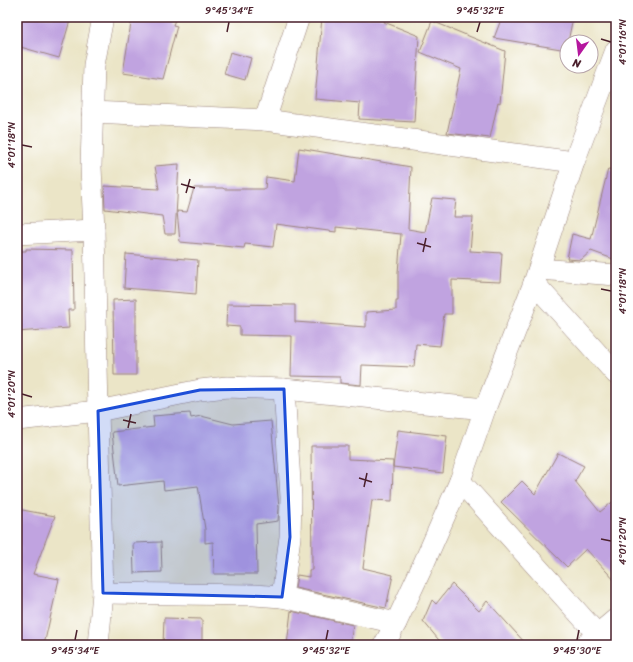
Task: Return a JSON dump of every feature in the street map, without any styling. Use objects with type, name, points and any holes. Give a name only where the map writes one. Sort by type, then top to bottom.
[{"type":"street","points":[[98,645],[103,593],[94,230],[91,167],[94,65],[103,17]]},
{"type":"street","points":[[265,120],[299,17]]},
{"type":"street","points":[[384,645],[396,624],[460,481],[485,410],[537,276],[574,162],[616,50]]},
{"type":"street","points":[[92,112],[265,120],[574,162]]},
{"type":"street","points":[[17,234],[94,230]]},
{"type":"street","points":[[537,276],[616,275]]},
{"type":"street","points":[[537,276],[616,374]]},
{"type":"street","points":[[17,420],[98,411],[200,390],[227,387],[284,389],[485,410]]},
{"type":"street","points":[[282,597],[290,537],[290,497],[284,389]]},
{"type":"street","points":[[460,481],[596,641],[616,619]]},
{"type":"street","points":[[103,593],[254,595],[282,597],[396,624]]},
{"type":"highlighted area","points":[[284,389],[290,537],[282,597],[103,593],[98,411],[200,390]]},
{"type":"building","points":[[17,17],[71,17],[59,58],[17,46]]},
{"type":"building","points":[[132,17],[176,17],[173,25],[177,26],[163,79],[123,73]]},
{"type":"building","points":[[322,17],[387,17],[384,22],[419,36],[414,122],[359,119],[360,103],[315,99]]},
{"type":"building","points":[[502,17],[573,17],[570,34],[559,34],[559,49],[494,38]]},
{"type":"building","points":[[432,21],[505,51],[500,103],[498,102],[490,138],[447,133],[461,69],[420,52]]},
{"type":"building","points":[[230,52],[251,58],[245,80],[224,74]]},
{"type":"building","points":[[299,148],[411,167],[408,229],[425,232],[432,198],[456,200],[454,217],[473,217],[470,251],[502,253],[500,282],[452,280],[452,314],[444,314],[440,346],[416,344],[414,367],[362,365],[361,385],[340,383],[340,377],[291,376],[292,336],[240,335],[240,327],[226,326],[227,304],[295,305],[295,322],[366,327],[366,312],[396,310],[396,301],[398,301],[398,273],[401,234],[336,227],[336,232],[276,224],[273,247],[245,244],[244,248],[180,242],[177,211],[187,212],[194,188],[265,189],[266,177],[295,181]]},
{"type":"building","points":[[179,164],[175,234],[165,234],[162,216],[105,209],[104,186],[159,189],[155,166]]},
{"type":"building","points":[[608,169],[616,170],[616,260],[591,251],[581,260],[567,259],[572,234],[591,239]]},
{"type":"building","points":[[26,249],[73,250],[74,310],[68,310],[69,328],[17,332],[17,251],[26,251]]},
{"type":"building","points":[[126,254],[198,260],[196,294],[124,288]]},
{"type":"building","points":[[136,299],[136,375],[114,375],[113,300]]},
{"type":"building","points":[[190,413],[191,418],[201,416],[233,424],[271,421],[279,508],[278,521],[256,524],[257,574],[214,574],[213,542],[205,543],[205,529],[198,486],[164,490],[163,481],[118,486],[112,432],[154,427],[153,416]]},
{"type":"building","points":[[398,430],[447,436],[443,473],[393,467]]},
{"type":"building","points":[[311,446],[348,446],[348,459],[393,461],[392,501],[372,500],[363,568],[393,575],[386,608],[295,588],[297,575],[309,577],[309,570],[312,570]]},
{"type":"building","points":[[558,453],[584,466],[575,481],[600,512],[616,499],[616,582],[586,549],[567,567],[501,502],[522,481],[535,494]]},
{"type":"building","points":[[17,509],[55,516],[33,574],[59,579],[44,645],[17,645]]},
{"type":"building","points":[[161,542],[162,572],[134,573],[133,543]]},
{"type":"building","points":[[452,584],[479,611],[487,601],[527,645],[443,645],[423,621],[432,600],[436,604]]},
{"type":"building","points":[[291,611],[353,625],[350,645],[287,645]]},
{"type":"building","points":[[164,618],[202,619],[202,645],[163,645]]}]
